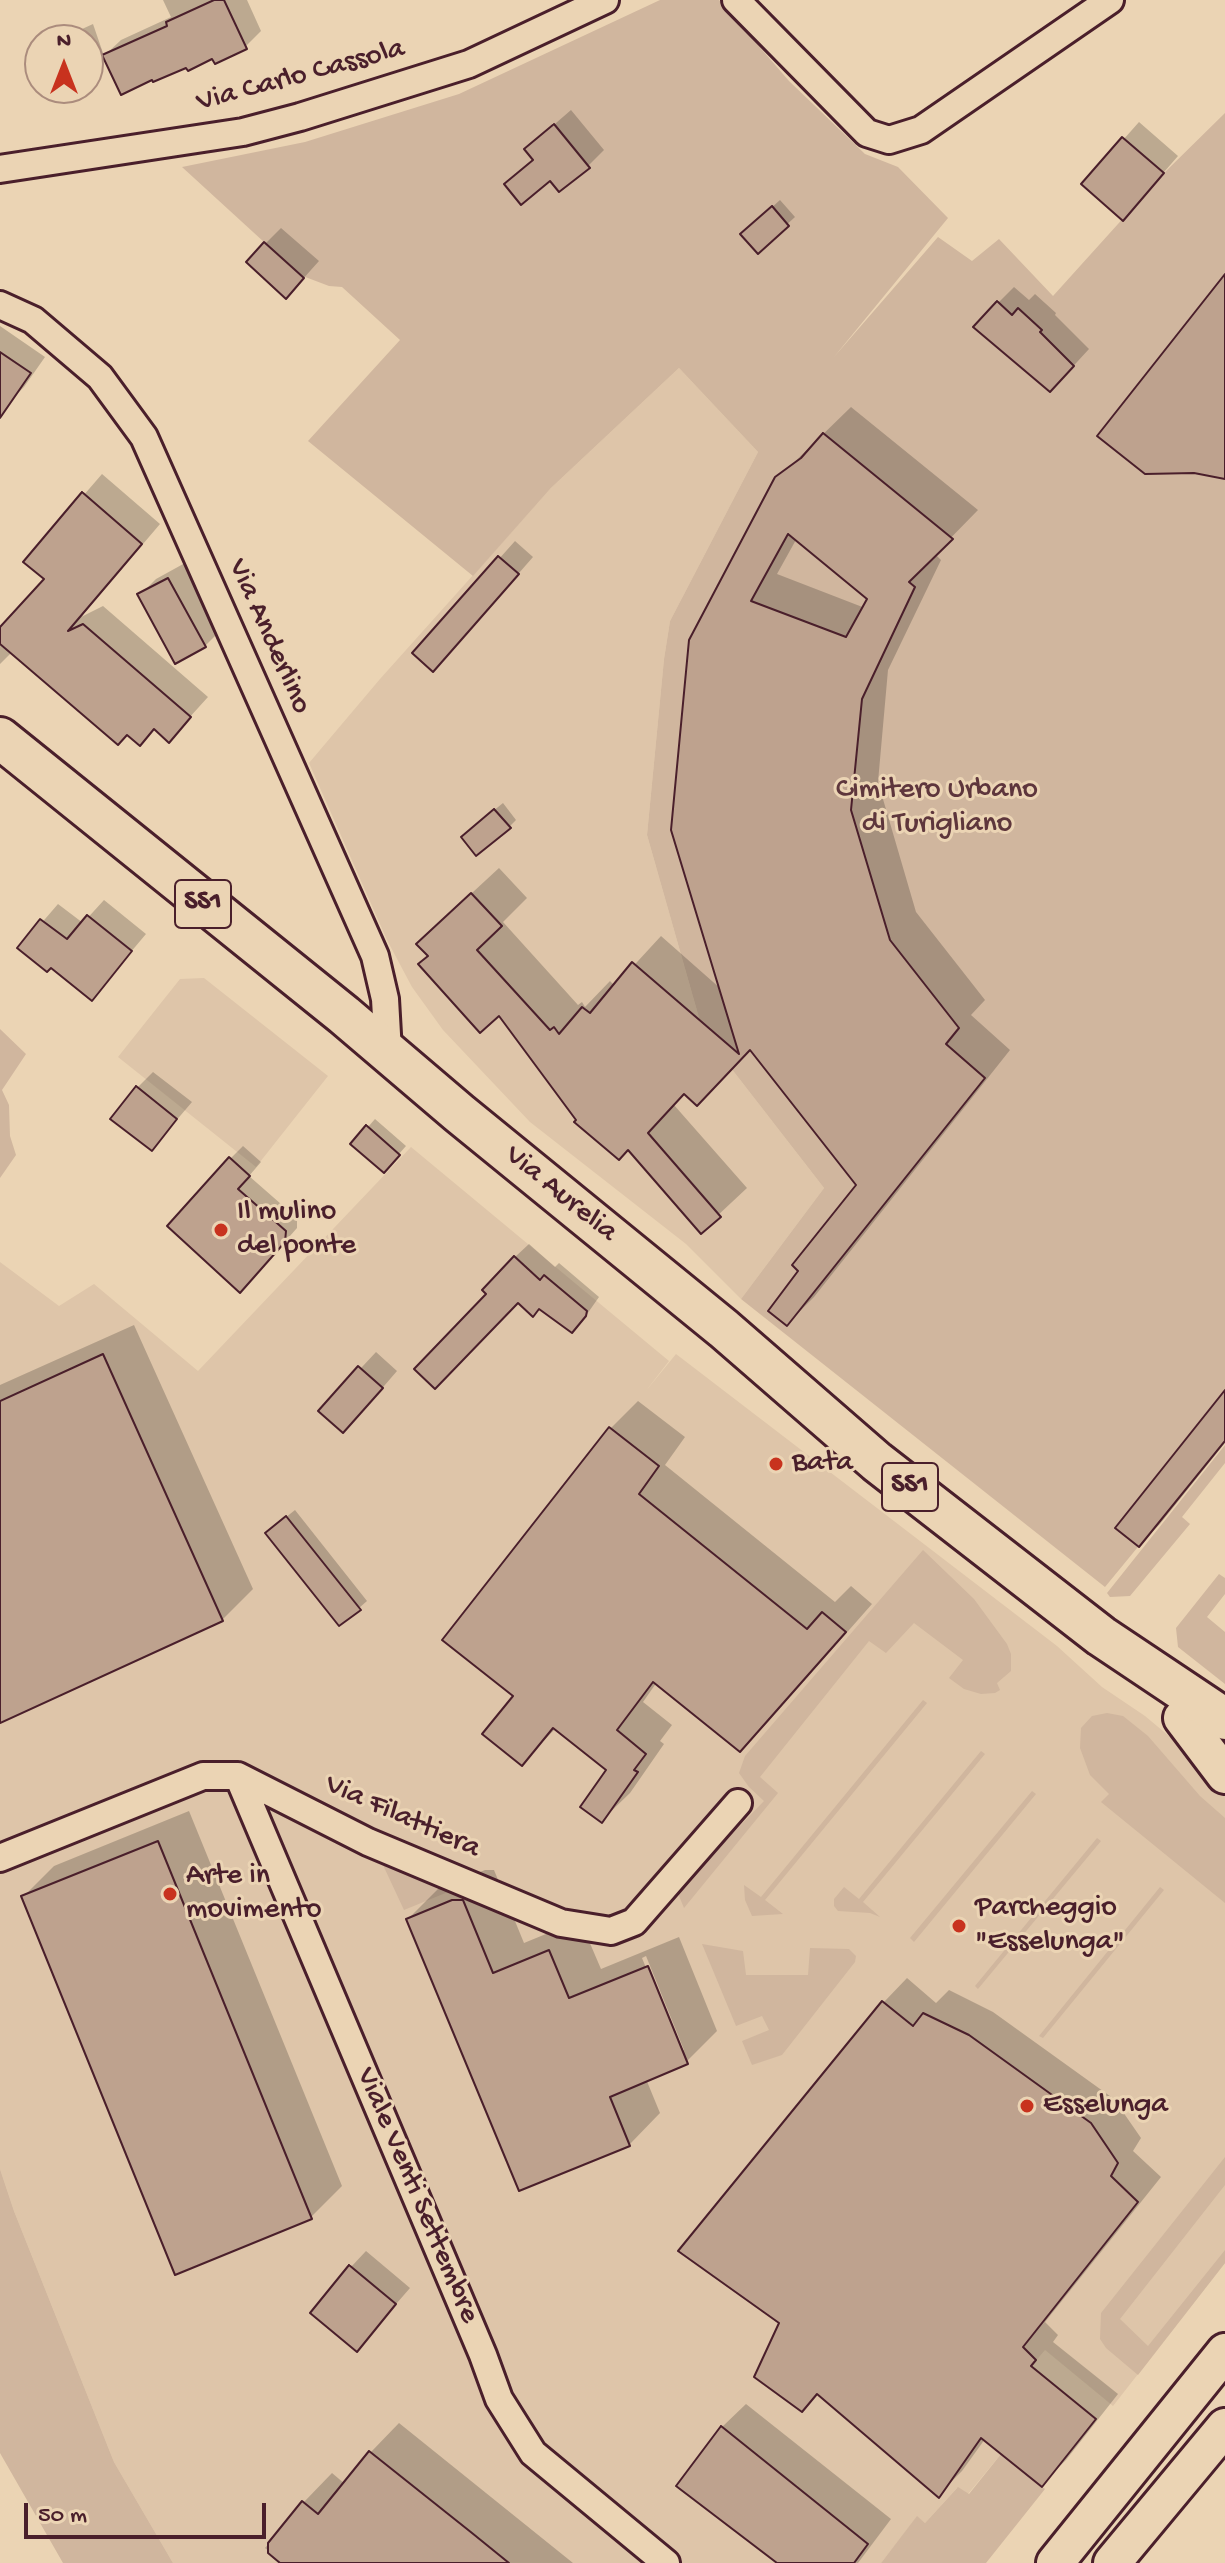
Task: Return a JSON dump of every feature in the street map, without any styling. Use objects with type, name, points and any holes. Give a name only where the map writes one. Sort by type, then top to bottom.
[{"type":"main road","name":"Via Aurelia","points":[[6,745],[388,1052],[693,1303],[877,1462],[1101,1636],[1225,1719]]},
{"type":"main road","name":"Via Aurelia","points":[[1101,1636],[1182,1718],[1225,1747]]},
{"type":"main road","name":"SS1","points":[[1182,1718],[1225,1775]]},
{"type":"main road","points":[[1055,2563],[1225,2352]]},
{"type":"main road","points":[[1112,2563],[1225,2427]]},
{"type":"street","name":"Via Carlo Cassola","points":[[0,169],[243,132],[300,117],[469,64],[605,0]]},
{"type":"street","points":[[736,0],[867,133],[889,140],[921,130],[1110,0]]},
{"type":"street","name":"Via Anderlino","points":[[0,305],[33,320],[100,377],[144,437],[375,956],[385,999],[388,1052]]},
{"type":"street","name":"Via Filattiera","points":[[0,1858],[203,1776],[238,1776],[368,1842],[561,1923],[611,1931],[634,1922],[738,1803]]},
{"type":"street","name":"Viale Venti Settembre","points":[[238,1776],[499,2399],[533,2453],[666,2563]]},
{"type":"shaded area","points":[[679,368],[758,452],[670,621],[647,835],[703,1032],[824,1188],[741,1299],[686,1244],[530,1122],[443,1030],[412,987],[387,940],[309,763],[551,488]]},
{"type":"shaded area","points":[[204,978],[328,1076],[256,1167],[118,1057],[180,979]]},
{"type":"shaded area","points":[[411,1147],[669,1361],[645,1392],[676,1354],[1057,1646],[1102,1687],[1145,1716],[1187,1751],[1225,1796],[1225,2263],[1113,2406],[1045,2350],[975,2433],[1001,2454],[968,2494],[957,2488],[925,2523],[917,2517],[881,2563],[173,2563],[114,2462],[0,2169],[0,1262],[59,1306],[94,1284],[198,1371]]},
{"type":"green space","name":"Cimitero Urbano di Turigliano","points":[[660,0],[719,0],[789,81],[865,154],[898,167],[948,218],[834,357],[938,237],[972,261],[999,239],[1053,296],[1164,173],[1225,113],[1225,1441],[1105,1587],[741,1299],[824,1188],[703,1032],[647,835],[670,621],[758,452],[679,368],[551,488],[473,576],[308,441],[400,340],[342,287],[329,286],[300,275],[182,167],[305,142],[459,94]]},
{"type":"green space","points":[[0,1029],[26,1054],[2,1090],[9,1105],[10,1136],[16,1155],[0,1178]]},
{"type":"green space","points":[[1225,1445],[1225,1463],[1182,1517],[1190,1524],[1130,1596],[1110,1597],[1107,1593]]},
{"type":"green space","points":[[923,1550],[974,1599],[1007,1644],[1011,1654],[1011,1671],[997,1683],[1000,1690],[981,1694],[964,1689],[949,1678],[963,1660],[914,1623],[886,1653],[869,1641],[760,1777],[778,1793],[684,1908],[677,1891],[764,1801],[739,1773],[745,1756]]},
{"type":"green space","points":[[1219,1574],[1225,1578],[1225,1594],[1207,1617],[1225,1632],[1225,1684],[1178,1647],[1176,1628]]},
{"type":"green space","points":[[923,1700],[927,1703],[765,1900],[783,1914],[752,1916],[745,1900],[744,1885],[761,1897]]},
{"type":"green space","points":[[1107,1713],[1123,1716],[1148,1736],[1200,1796],[1225,1818],[1225,1903],[1101,1802],[1109,1794],[1090,1775],[1080,1748],[1081,1728],[1092,1716]]},
{"type":"green space","points":[[981,1751],[985,1754],[863,1902],[880,1917],[870,1913],[838,1911],[834,1899],[844,1887],[859,1899]]},
{"type":"green space","points":[[1032,1791],[1036,1794],[914,1942],[910,1938]]},
{"type":"green space","points":[[1097,1838],[1101,1841],[978,1989],[975,1986]]},
{"type":"green space","points":[[383,1865],[448,1892],[404,1910]]},
{"type":"green space","points":[[1160,1887],[1164,1890],[1043,2038],[1039,2036]]},
{"type":"green space","points":[[702,1944],[743,1951],[746,1975],[808,1975],[810,1948],[849,1949],[856,1956],[855,1962],[782,2055],[752,2065],[742,2041],[769,2030],[762,2016],[736,2026]]},
{"type":"green space","points":[[1225,2157],[1225,2185],[1120,2319],[1148,2346],[1225,2250],[1225,2263],[1138,2375],[1106,2348],[1100,2339],[1101,2313]]},
{"type":"green space","points":[[0,2169],[114,2462],[173,2563],[63,2563],[0,2453]]},
{"type":"green space","points":[[1001,2454],[1045,2489],[986,2563],[881,2563],[917,2516],[925,2523],[958,2487],[969,2494]]},
{"type":"building","points":[[214,0],[224,0],[247,49],[215,64],[212,59],[188,71],[186,68],[152,80],[121,95],[104,54],[167,26],[166,22]]},
{"type":"building","points":[[554,124],[590,168],[559,192],[550,181],[521,205],[504,184],[533,160],[524,149]]},
{"type":"building","points":[[1122,137],[1164,173],[1123,221],[1081,184]]},
{"type":"building","points":[[772,206],[789,226],[758,254],[740,234]]},
{"type":"building","points":[[264,242],[304,278],[286,299],[246,262]]},
{"type":"building","points":[[1225,274],[1225,479],[1194,473],[1145,474],[1097,436]]},
{"type":"building","points":[[997,301],[1012,315],[1018,308],[1074,366],[1050,392],[973,327]]},
{"type":"building","points":[[0,352],[31,373],[0,418]]},
{"type":"building","points":[[823,433],[953,539],[909,582],[915,587],[862,699],[851,810],[890,940],[959,1028],[946,1044],[985,1078],[787,1326],[768,1311],[798,1271],[792,1265],[856,1185],[750,1050],[697,1106],[684,1094],[648,1133],[721,1217],[701,1234],[628,1150],[619,1160],[574,1122],[576,1120],[499,1016],[480,1033],[418,964],[428,956],[416,944],[471,893],[502,926],[477,950],[550,1030],[554,1027],[559,1034],[582,1007],[590,1013],[632,962],[739,1054],[671,830],[689,640],[775,477],[801,458]],"holes":[[[788,534],[867,599],[846,637],[751,601]]]},
{"type":"building","points":[[82,492],[142,544],[68,631],[83,624],[191,717],[169,743],[154,729],[140,746],[127,735],[118,745],[0,644],[0,627],[44,579],[23,562]]},
{"type":"building","points":[[498,556],[519,574],[433,672],[412,653]]},
{"type":"building","points":[[168,578],[206,647],[175,664],[137,594]]},
{"type":"building","points":[[494,809],[511,828],[476,856],[461,837]]},
{"type":"building","points":[[87,915],[132,951],[92,1001],[51,968],[47,972],[17,948],[40,919],[67,939]]},
{"type":"building","points":[[136,1086],[177,1119],[152,1151],[110,1119]]},
{"type":"building","points":[[366,1125],[400,1155],[384,1173],[350,1144]]},
{"type":"building","points":[[229,1157],[250,1176],[238,1189],[286,1231],[285,1242],[240,1293],[167,1226]]},
{"type":"building","points":[[514,1256],[540,1280],[544,1275],[587,1311],[586,1316],[572,1333],[539,1309],[533,1317],[518,1303],[435,1389],[414,1369],[486,1294],[482,1290]]},
{"type":"building","points":[[103,1354],[223,1621],[0,1723],[0,1401]]},
{"type":"building","points":[[358,1366],[383,1388],[343,1433],[318,1411]]},
{"type":"building","points":[[1225,1390],[1225,1441],[1139,1547],[1115,1528]]},
{"type":"building","points":[[609,1427],[659,1466],[639,1494],[807,1629],[822,1612],[846,1632],[740,1752],[653,1682],[617,1730],[646,1754],[634,1770],[638,1772],[602,1823],[580,1807],[606,1770],[553,1728],[522,1766],[482,1734],[513,1696],[442,1640]]},
{"type":"building","points":[[286,1516],[361,1610],[339,1626],[265,1533]]},
{"type":"building","points":[[158,1841],[312,2219],[175,2275],[21,1896]]},
{"type":"building","points":[[452,1900],[463,1900],[493,1973],[549,1950],[569,1998],[648,1966],[688,2064],[610,2097],[630,2146],[519,2191],[406,1919]]},
{"type":"building","points":[[882,2001],[913,2026],[923,2013],[969,2035],[1091,2123],[1118,2163],[1111,2176],[1138,2202],[1023,2347],[1036,2360],[1031,2366],[1096,2419],[1042,2487],[981,2438],[939,2498],[817,2394],[802,2412],[754,2377],[779,2323],[678,2251]]},
{"type":"building","points":[[349,2265],[396,2304],[357,2352],[310,2313]]},
{"type":"building","points":[[721,2426],[868,2544],[854,2563],[777,2563],[676,2486]]},
{"type":"building","points":[[369,2451],[509,2563],[280,2563],[268,2553],[268,2543],[302,2501],[318,2514]]},
{"type":"place","name":"Il mulino del ponte","points":[[221,1230]]},
{"type":"place","name":"Bata","points":[[776,1464]]},
{"type":"place","name":"Arte in movimento","points":[[170,1894]]},
{"type":"place","name":"Parcheggio \"Esselunga\"","points":[[959,1926]]},
{"type":"place","name":"Esselunga","points":[[1027,2106]]}]
